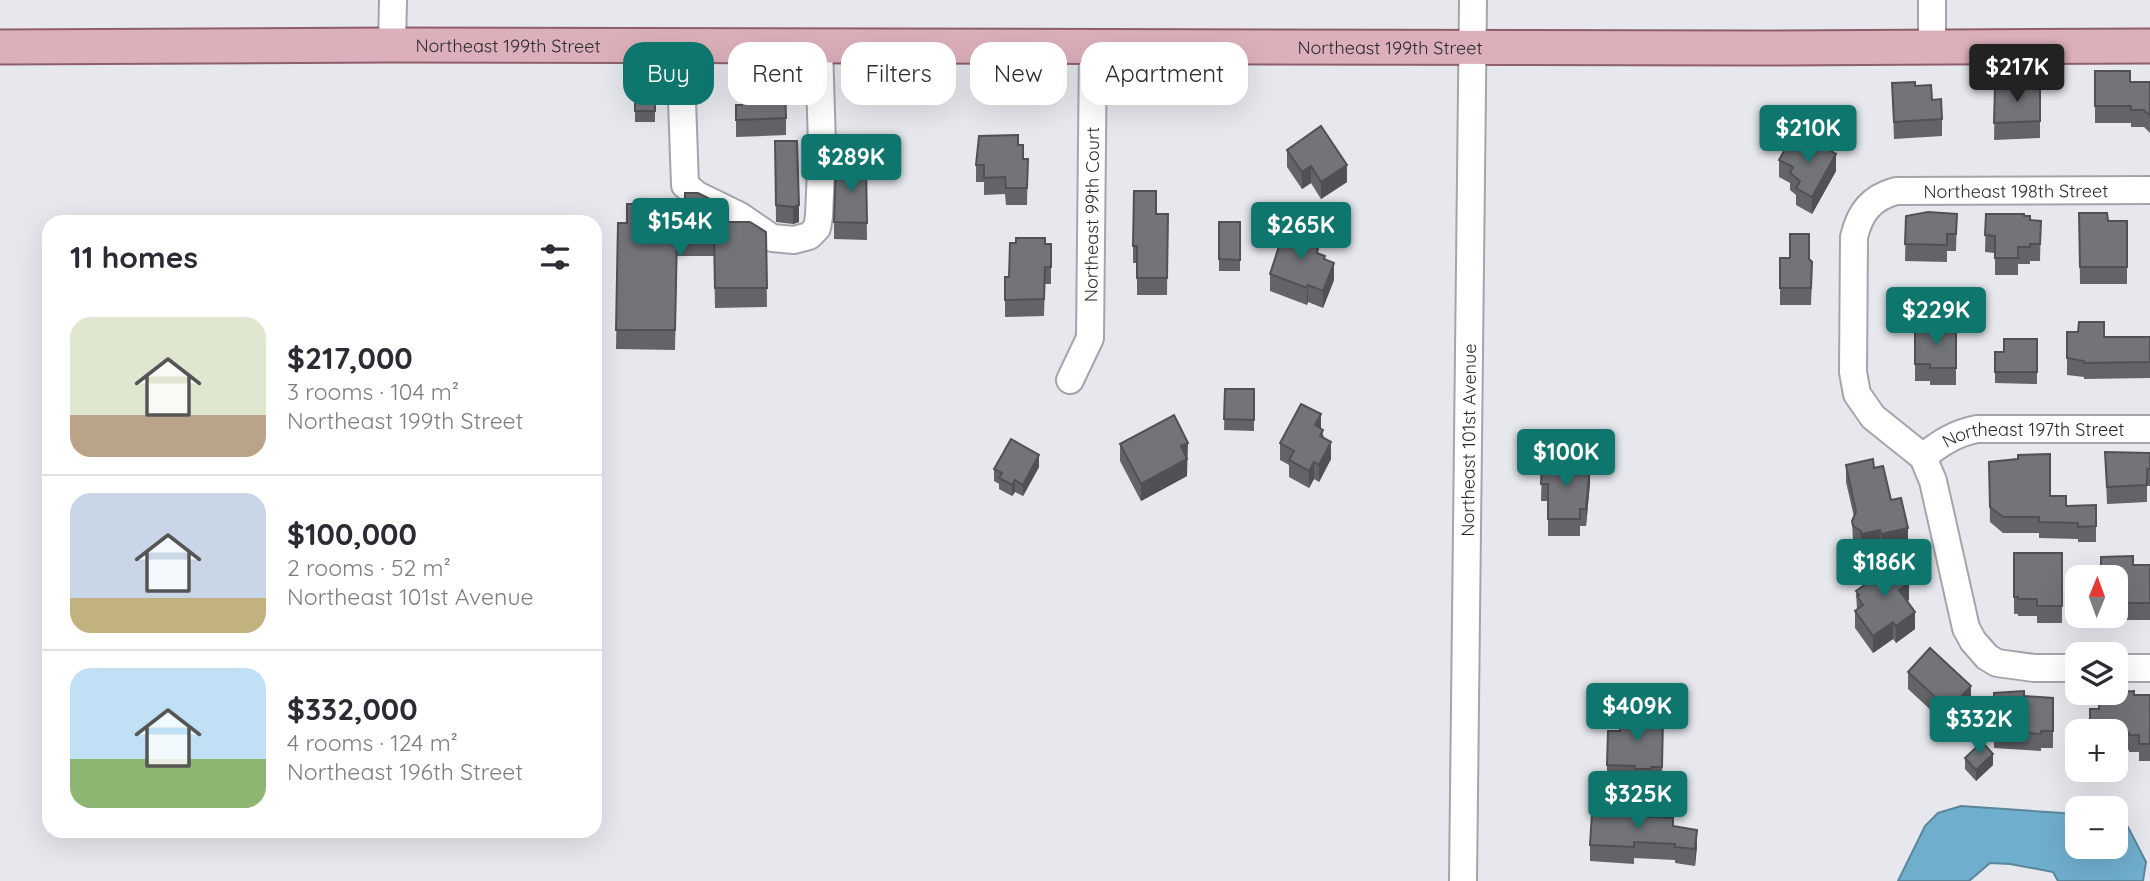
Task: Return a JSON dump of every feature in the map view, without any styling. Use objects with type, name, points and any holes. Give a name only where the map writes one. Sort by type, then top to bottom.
[{"type":"main road","name":"Northeast 199th Street","points":[[0,47],[623,45]]},
{"type":"main road","name":"Northeast 199th Street","points":[[827,46],[1081,46]]},
{"type":"main road","name":"Northeast 199th Street","points":[[1248,47],[2150,46]]},
{"type":"street","points":[[392,45],[393,0]]},
{"type":"street","name":"Northeast 101st Avenue","points":[[1463,881],[1474,0]]},
{"type":"street","points":[[1932,0],[1932,46]]},
{"type":"street","points":[[682,105],[685,185],[697,195],[740,216],[772,238],[794,240],[809,236],[817,228],[822,146],[821,105]]},
{"type":"street","name":"Northeast 99th Court","points":[[1070,380],[1090,338],[1092,105]]},
{"type":"street","name":"Northeast 198th Street","points":[[1923,457],[1873,417],[1861,402],[1854,384],[1854,237],[1865,209],[1883,195],[1905,190],[2150,190]]},
{"type":"street","name":"Northeast 197th Street","points":[[1923,457],[1938,444],[1977,429],[2150,429]]},
{"type":"street","points":[[1923,457],[1933,481],[1966,628],[1979,649],[1997,663],[2034,668],[2065,668]]},
{"type":"street","points":[[2128,668],[2150,668]]},
{"type":"water","points":[[1961,806],[2065,813],[2065,859],[2128,859],[2128,827],[2146,862],[2143,881],[2058,881],[2053,872],[1990,863],[1969,881],[1898,881],[1925,826],[1938,813]]},
{"type":"building","points":[[2095,71],[2130,71],[2130,82],[2150,82],[2150,116],[2144,110],[2131,110],[2131,106],[2095,106]]},
{"type":"building","points":[[1915,82],[1915,86],[1931,85],[1932,100],[1941,99],[1942,119],[1894,122],[1892,83]]},
{"type":"building","points":[[1995,86],[2040,87],[2040,121],[1994,123]]},
{"type":"building","points":[[635,105],[655,105],[655,111],[635,111]]},
{"type":"building","points":[[736,105],[786,105],[786,118],[736,120]]},
{"type":"building","points":[[1321,126],[1347,165],[1321,182],[1311,166],[1302,172],[1287,150]]},
{"type":"building","points":[[1018,135],[1018,145],[1023,145],[1023,159],[1028,159],[1027,188],[1006,188],[1005,177],[984,178],[984,165],[976,165],[979,136]]},
{"type":"building","points":[[1809,139],[1836,154],[1812,197],[1796,188],[1800,181],[1790,173],[1793,167],[1779,160],[1788,144],[1801,151]]},
{"type":"building","points":[[775,141],[797,141],[799,205],[793,207],[776,205]]},
{"type":"building","points":[[866,164],[867,223],[834,222],[836,165]]},
{"type":"building","points":[[1134,191],[1156,191],[1156,214],[1168,214],[1167,278],[1137,278],[1137,246],[1133,246]]},
{"type":"building","points":[[685,193],[698,193],[728,208],[728,222],[750,222],[766,232],[767,288],[715,288],[714,236],[677,236],[675,330],[616,330],[618,223],[627,223],[627,204],[685,204]]},
{"type":"building","points":[[1928,212],[1957,214],[1956,234],[1947,234],[1947,245],[1905,244],[1906,216]]},
{"type":"building","points":[[2079,213],[2107,213],[2108,221],[2127,221],[2127,267],[2080,267]]},
{"type":"building","points":[[1986,214],[2024,214],[2030,216],[2030,220],[2041,221],[2040,244],[2018,247],[2018,258],[1995,258],[1995,236],[1985,235]]},
{"type":"building","points":[[1219,222],[1240,222],[1240,260],[1219,259]]},
{"type":"building","points":[[1285,228],[1307,237],[1305,243],[1318,248],[1317,253],[1334,263],[1323,291],[1270,274]]},
{"type":"building","points":[[1790,234],[1809,234],[1811,288],[1780,288],[1780,258],[1790,258]]},
{"type":"building","points":[[1016,238],[1045,238],[1045,244],[1051,244],[1051,267],[1045,267],[1044,299],[1005,300],[1010,243],[1016,243]]},
{"type":"building","points":[[2079,322],[2104,322],[2104,337],[2150,337],[2150,362],[2084,363],[2067,358],[2067,332],[2078,332]]},
{"type":"building","points":[[1915,327],[1956,327],[1956,368],[1930,368],[1930,364],[1915,364]]},
{"type":"building","points":[[2004,339],[2037,339],[2037,372],[1995,372],[1995,352],[2004,352]]},
{"type":"building","points":[[1225,389],[1254,389],[1254,420],[1224,419]]},
{"type":"building","points":[[1301,404],[1321,414],[1315,425],[1323,430],[1320,436],[1331,442],[1319,465],[1314,462],[1309,471],[1289,460],[1294,451],[1280,443]]},
{"type":"building","points":[[1174,415],[1188,443],[1181,446],[1187,459],[1141,484],[1120,444]]},
{"type":"building","points":[[1011,439],[1039,455],[1023,485],[1015,480],[1012,485],[999,478],[1002,473],[994,469]]},
{"type":"building","points":[[2105,452],[2150,453],[2147,485],[2107,487]]},
{"type":"building","points":[[2050,454],[2050,496],[2066,496],[2066,506],[2096,505],[2096,526],[2078,527],[2078,523],[2039,522],[2039,517],[2003,517],[1990,507],[1989,462],[2018,459],[2018,455]]},
{"type":"building","points":[[1873,459],[1874,468],[1883,466],[1891,500],[1901,498],[1908,528],[1881,534],[1880,530],[1861,534],[1861,531],[1853,526],[1856,512],[1846,465]]},
{"type":"building","points":[[1542,463],[1578,463],[1590,466],[1586,509],[1580,509],[1580,519],[1548,519],[1548,484],[1541,484]]},
{"type":"building","points":[[2014,553],[2062,553],[2062,606],[2037,606],[2037,599],[2014,597]]},
{"type":"building","points":[[2133,556],[2133,565],[2150,565],[2150,603],[2128,603],[2128,565],[2101,565],[2101,557]]},
{"type":"building","points":[[1894,559],[1909,583],[1899,590],[1915,612],[1896,626],[1893,622],[1873,636],[1855,611],[1863,605],[1856,591],[1877,576],[1875,572]]},
{"type":"building","points":[[1930,648],[1971,686],[1953,705],[1950,702],[1946,707],[1908,672]]},
{"type":"building","points":[[2024,691],[2024,696],[2053,698],[2053,731],[2041,731],[2041,734],[1994,731],[1994,693]]},
{"type":"building","points":[[2128,691],[2134,691],[2134,695],[2150,695],[2150,744],[2139,744],[2139,735],[2129,735],[2128,719],[2090,719],[2090,709],[2099,709],[2099,705],[2128,705]]},
{"type":"building","points":[[1625,716],[1653,716],[1653,719],[1663,719],[1662,767],[1635,769],[1635,766],[1607,765],[1608,731],[1620,731],[1620,728],[1624,728]]},
{"type":"building","points":[[1982,742],[1993,754],[1976,770],[1965,758]]},
{"type":"building","points":[[1601,810],[1614,811],[1614,815],[1673,818],[1673,826],[1697,830],[1695,849],[1675,847],[1675,844],[1634,842],[1634,847],[1590,845],[1592,813],[1601,814]]}]
